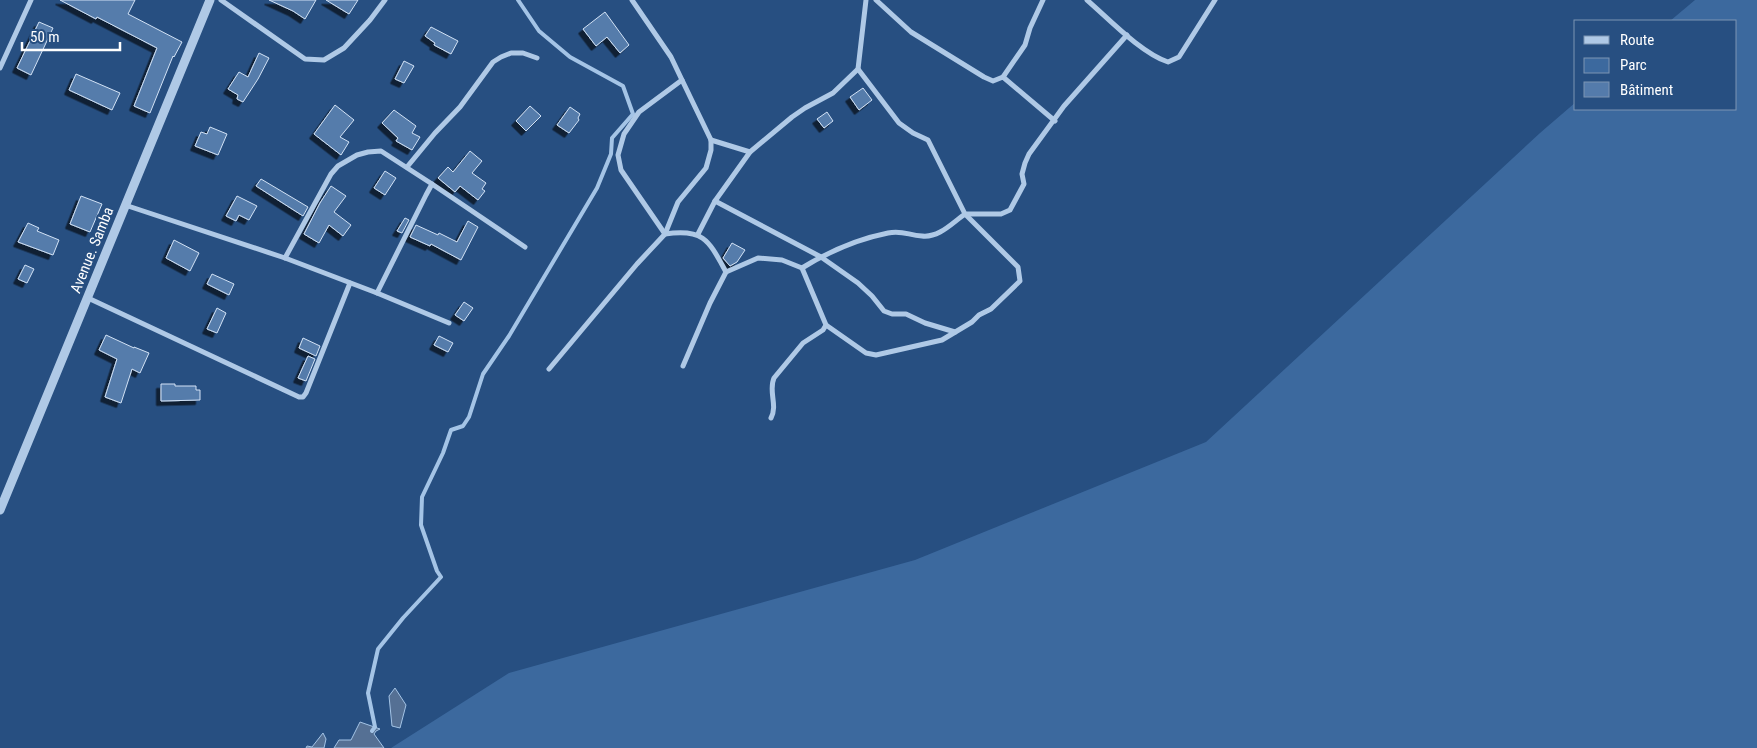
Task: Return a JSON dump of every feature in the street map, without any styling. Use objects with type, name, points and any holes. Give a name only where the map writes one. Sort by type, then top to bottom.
[{"type":"street","points":[[0,68],[31,0]]},
{"type":"street","name":"Avenue. Samba","points":[[0,510],[210,0]]},
{"type":"street","points":[[221,0],[305,59],[324,60],[344,48],[370,20],[385,0]]},
{"type":"street","points":[[549,369],[637,264],[665,234],[678,202],[706,168],[710,155],[711,140],[671,57],[632,0]]},
{"type":"street","points":[[698,234],[715,201],[750,152],[792,117],[833,93],[858,69],[866,0]]},
{"type":"street","points":[[876,0],[911,32],[984,78],[993,81],[1003,78],[1025,45],[1030,28],[1043,0]]},
{"type":"street","points":[[1087,0],[1157,59],[1168,62],[1179,57],[1215,0]]},
{"type":"street","points":[[802,268],[821,257],[887,233],[901,231],[922,236],[934,235],[943,232],[965,214],[1000,214],[1010,210],[1024,184],[1022,174],[1029,154],[1055,121],[1064,106],[1127,34]]},
{"type":"street","points":[[407,168],[435,133],[460,107],[493,62],[501,56],[511,53],[523,53],[537,58]]},
{"type":"street","points":[[684,366],[710,303],[726,272],[758,258],[782,260],[802,268],[826,325],[866,353],[876,355],[942,340],[972,322],[978,315],[991,309],[1020,280],[1018,266],[965,214],[928,140],[913,133],[899,123],[858,69]]},
{"type":"street","points":[[1003,78],[1055,121]]},
{"type":"street","points":[[665,234],[621,170],[618,155],[624,134],[639,112],[682,80]]},
{"type":"street","points":[[711,140],[750,152]]},
{"type":"street","points":[[285,258],[331,174],[338,166],[357,155],[381,151],[525,247]]},
{"type":"street","points":[[377,293],[432,184]]},
{"type":"street","points":[[715,201],[821,257],[858,283],[884,311],[892,314],[906,314],[925,323],[955,332]]},
{"type":"street","points":[[125,205],[285,258],[449,323]]},
{"type":"street","points":[[665,234],[682,231],[698,234],[713,248],[726,272]]},
{"type":"street","points":[[88,298],[299,397],[303,397],[350,283]]},
{"type":"street","points":[[771,418],[774,410],[772,384],[774,378],[803,343],[823,330],[826,325]]},
{"type":"green space","points":[[1695,0],[1757,0],[1757,748],[391,748],[509,673],[915,560],[1206,442],[1574,104],[1574,110],[1737,110],[1737,20],[1671,20]]},
{"type":"shaded area","points":[[395,688],[406,705],[400,728],[392,726],[389,696]]},
{"type":"shaded area","points":[[360,722],[380,729],[374,734],[384,748],[334,748],[339,740],[351,740]]},
{"type":"shaded area","points":[[323,733],[326,739],[324,748],[306,748],[307,746],[312,747]]},
{"type":"building","points":[[60,0],[135,0],[128,14],[182,42],[173,56],[150,113],[134,106],[157,48]]},
{"type":"building","points":[[269,0],[316,0],[305,19]]},
{"type":"building","points":[[326,0],[358,0],[349,14]]},
{"type":"building","points":[[605,12],[629,45],[620,53],[607,37],[596,46],[583,29]]},
{"type":"building","points":[[39,22],[53,28],[31,75],[17,68]]},
{"type":"building","points":[[431,27],[458,41],[451,54],[434,45],[435,43],[425,36]]},
{"type":"building","points":[[259,53],[269,58],[243,102],[237,99],[238,95],[228,89],[239,72],[248,77]]},
{"type":"building","points":[[404,61],[414,66],[404,83],[395,79]]},
{"type":"building","points":[[76,74],[120,93],[112,110],[69,90]]},
{"type":"building","points":[[863,88],[872,100],[859,110],[850,97]]},
{"type":"building","points":[[335,105],[354,120],[340,137],[349,142],[341,155],[314,134]]},
{"type":"building","points":[[530,106],[541,116],[526,131],[516,121]]},
{"type":"building","points":[[570,107],[580,114],[579,120],[569,133],[557,125]]},
{"type":"building","points":[[394,110],[416,126],[412,133],[420,137],[412,150],[396,141],[398,138],[382,123]]},
{"type":"building","points":[[827,112],[833,121],[824,128],[817,119]]},
{"type":"building","points":[[210,127],[227,134],[218,155],[195,146],[201,132],[207,134]]},
{"type":"building","points":[[470,151],[482,161],[472,173],[486,183],[482,189],[485,191],[478,200],[460,186],[455,192],[438,178],[448,167],[453,172]]},
{"type":"building","points":[[385,171],[396,178],[385,195],[374,188]]},
{"type":"building","points":[[261,179],[308,207],[303,216],[256,186]]},
{"type":"building","points":[[331,186],[346,196],[334,212],[351,225],[343,236],[329,225],[319,243],[304,234]]},
{"type":"building","points":[[81,196],[102,204],[90,232],[70,224]]},
{"type":"building","points":[[237,196],[257,206],[249,220],[239,215],[236,221],[226,216]]},
{"type":"building","points":[[405,218],[409,220],[402,233],[397,231]]},
{"type":"building","points":[[468,221],[478,227],[461,260],[431,244],[430,246],[410,237],[416,225],[457,242]]},
{"type":"building","points":[[28,223],[39,228],[37,231],[59,240],[53,255],[18,242]]},
{"type":"building","points":[[174,240],[199,253],[190,271],[166,258]]},
{"type":"building","points":[[732,243],[745,250],[737,262],[730,266],[723,258]]},
{"type":"building","points":[[25,265],[34,269],[27,283],[18,279]]},
{"type":"building","points":[[212,274],[234,284],[229,295],[207,284]]},
{"type":"building","points":[[464,302],[473,308],[464,321],[455,315]]},
{"type":"building","points":[[217,308],[226,313],[217,333],[207,329]]},
{"type":"building","points":[[106,335],[149,353],[140,373],[132,369],[121,403],[105,397],[117,359],[99,350]]},
{"type":"building","points":[[439,336],[453,343],[448,352],[434,345]]},
{"type":"building","points":[[303,338],[320,346],[316,356],[299,348]]},
{"type":"building","points":[[308,356],[315,359],[306,381],[298,378]]},
{"type":"building","points":[[161,384],[196,386],[196,390],[200,390],[200,400],[161,401]]},
{"type":"waterway","points":[[372,731],[375,727],[368,693],[378,649],[403,618],[441,577],[437,571],[421,525],[422,497],[443,453],[451,430],[463,426],[469,417],[483,374],[509,336],[597,188],[611,154],[612,138],[633,114],[623,86],[570,57],[539,31],[518,0]]}]
